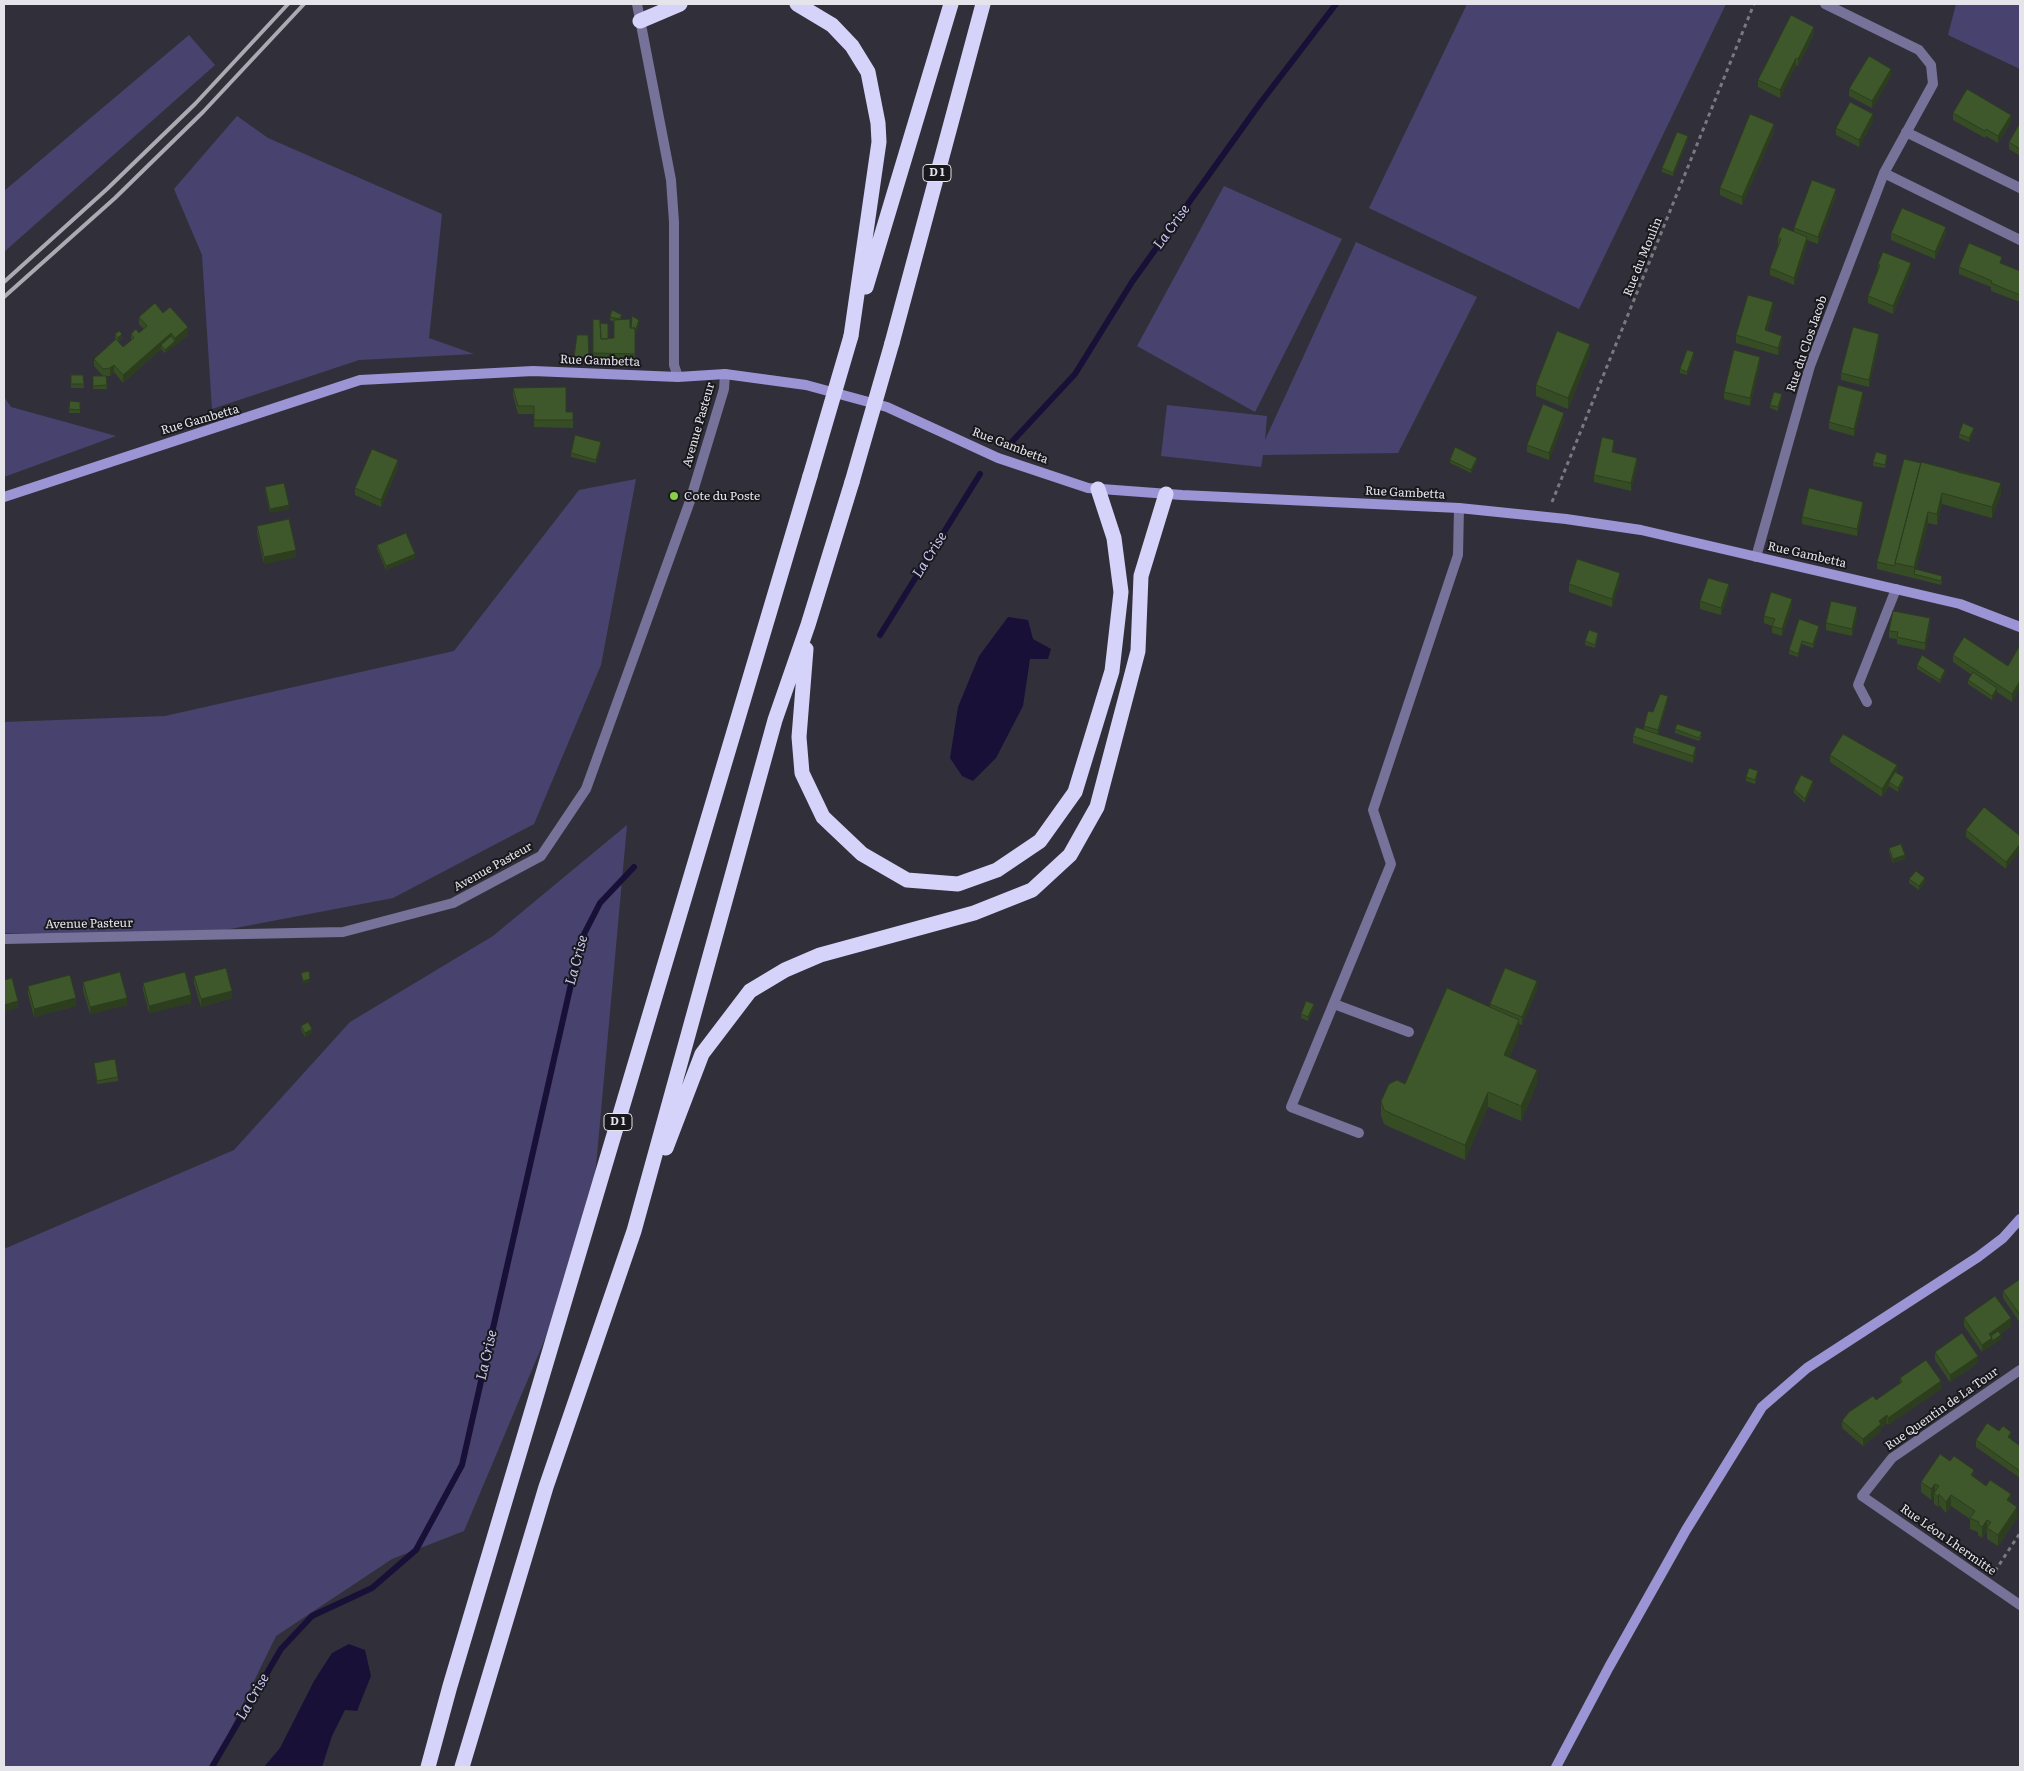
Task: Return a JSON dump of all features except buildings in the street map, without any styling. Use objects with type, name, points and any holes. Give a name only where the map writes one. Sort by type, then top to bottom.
[{"type":"highway","points":[[640,20],[680,4]]},
{"type":"highway","points":[[797,4],[832,25],[852,46],[868,72],[878,123],[879,142],[851,336]]},
{"type":"highway","name":"D 1","points":[[428,1767],[450,1686],[951,4]]},
{"type":"highway","name":"D 1","points":[[462,1767],[546,1487],[634,1231],[775,720],[808,625],[892,343],[983,4]]},
{"type":"highway","points":[[808,625],[799,737],[802,773],[823,817],[862,854],[907,880],[958,884],[997,870],[1040,841],[1075,792],[1112,671],[1121,592],[1114,538],[1098,489]]},
{"type":"highway","points":[[634,1231],[702,1054],[750,991],[785,970],[820,955],[974,913],[1032,890],[1070,856],[1097,807],[1138,651],[1141,576],[1166,494]]},
{"type":"street","points":[[638,4],[671,180],[674,222],[674,365],[678,377]]},
{"type":"street","name":"Rue du Clos Jacob","points":[[1756,557],[1810,366],[1884,173],[1932,84],[1931,65],[1919,50],[1825,4]]},
{"type":"street","points":[[1906,132],[2020,188]]},
{"type":"street","points":[[1884,173],[2020,240]]},
{"type":"street","name":"Rue Gambetta","points":[[4,497],[190,434],[247,419],[360,380],[533,371],[678,377],[725,374],[806,385],[887,407],[998,458],[1088,488],[1166,494],[1459,508],[1546,517],[1641,530],[1960,604],[2020,627]]},
{"type":"street","name":"Avenue Pasteur","points":[[4,939],[343,932],[453,903],[541,856],[586,789],[690,501],[724,389],[725,374]]},
{"type":"street","points":[[1359,1133],[1291,1107],[1391,864],[1373,810],[1458,555],[1459,508]]},
{"type":"street","points":[[1867,702],[1858,685],[1896,589]]},
{"type":"street","points":[[1334,1004],[1409,1032]]},
{"type":"street","points":[[1556,1767],[1608,1667],[1681,1539],[1762,1407],[1807,1368],[1978,1257],[2003,1238],[2020,1219]]},
{"type":"street","name":"Rue Quentin de La Tour","points":[[1862,1496],[1892,1458],[2020,1370]]},
{"type":"street","name":"Rue Léon Lhermitte","points":[[1862,1496],[2020,1604]]},
{"type":"path","name":"Rue du Moulin","points":[[1546,517],[1754,4]]},
{"type":"path","points":[[1987,1582],[2020,1533]]},
{"type":"shaded area","points":[[1467,4],[1726,4],[1579,309],[1369,208]]},
{"type":"shaded area","points":[[1956,4],[2020,4],[2020,69],[1948,35]]},
{"type":"shaded area","points":[[189,35],[215,65],[4,252],[4,191]]},
{"type":"shaded area","points":[[237,116],[268,138],[442,214],[429,338],[474,354],[359,360],[212,409],[202,255],[174,189]]},
{"type":"shaded area","points":[[1224,186],[1342,239],[1255,412],[1137,346]]},
{"type":"shaded area","points":[[1356,242],[1477,297],[1398,453],[1263,455],[1261,467],[1161,456],[1167,405],[1267,416],[1265,440]]},
{"type":"shaded area","points":[[4,397],[11,407],[116,436],[4,477]]},
{"type":"shaded area","points":[[636,479],[601,665],[534,824],[393,898],[204,934],[4,933],[4,722],[165,716],[454,651],[579,490]]},
{"type":"shaded area","points":[[1008,617],[1028,620],[1033,639],[1051,649],[1048,659],[1030,659],[1023,706],[996,758],[973,781],[962,776],[950,758],[958,707],[979,656]]},
{"type":"shaded area","points":[[627,825],[590,1232],[464,1531],[392,1559],[276,1636],[212,1767],[4,1767],[4,1249],[234,1150],[350,1022],[493,936]]},
{"type":"shaded area","points":[[349,1644],[365,1650],[371,1676],[357,1711],[345,1710],[332,1736],[322,1767],[264,1767],[280,1748],[314,1681],[332,1653]]},
{"type":"waterway","name":"La Crise","points":[[1007,447],[1075,374],[1132,282],[1261,102],[1336,4]]},
{"type":"waterway","name":"La Crise","points":[[880,635],[980,474]]},
{"type":"waterway","name":"La Crise","points":[[212,1767],[281,1649],[312,1616],[372,1588],[416,1550],[462,1465],[581,940],[600,903],[634,867]]},
{"type":"railway","points":[[4,282],[107,189],[195,104],[288,4]]},
{"type":"railway","points":[[4,297],[115,198],[203,112],[304,4]]},
{"type":"place","name":"Cote du Poste","points":[[674,496]]}]
